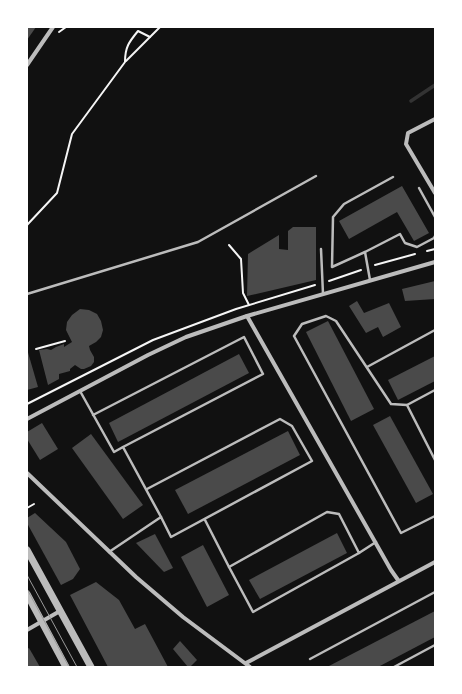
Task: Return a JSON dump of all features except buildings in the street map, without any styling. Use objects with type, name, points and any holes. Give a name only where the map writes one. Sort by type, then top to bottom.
[{"type":"street","points":[[27,65],[53,27]]},
{"type":"street","points":[[435,119],[408,133],[406,144],[435,193]]},
{"type":"street","points":[[27,419],[80,390],[186,337],[247,316],[435,262]]},
{"type":"street","points":[[247,316],[398,580]]},
{"type":"street","points":[[27,473],[109,552],[183,617],[250,667]]},
{"type":"street","points":[[27,550],[91,667]]},
{"type":"street","points":[[246,664],[398,580],[435,562]]},
{"type":"street","points":[[27,594],[66,667]]},
{"type":"street","points":[[27,630],[60,611]]},
{"type":"lane","points":[[27,294],[198,242],[316,176]]},
{"type":"lane","points":[[393,177],[344,204],[334,217],[332,267],[400,234],[405,243],[417,247],[435,236]]},
{"type":"lane","points":[[419,188],[435,217]]},
{"type":"lane","points":[[321,249],[323,294]]},
{"type":"lane","points":[[365,252],[370,280]]},
{"type":"lane","points":[[435,390],[407,405],[391,404],[336,321],[326,316],[302,324],[294,336],[401,533],[435,516]]},
{"type":"lane","points":[[367,367],[435,330]]},
{"type":"lane","points":[[80,390],[114,452],[263,374],[244,337],[94,415]]},
{"type":"lane","points":[[407,405],[435,460]]},
{"type":"lane","points":[[123,448],[147,489],[171,537],[312,461],[292,426],[280,419],[147,489]]},
{"type":"lane","points":[[229,566],[327,512],[339,514],[359,553]]},
{"type":"lane","points":[[109,552],[161,517]]},
{"type":"lane","points":[[205,520],[252,612],[359,553],[376,542]]},
{"type":"lane","points":[[310,659],[435,592]]},
{"type":"lane","points":[[394,667],[435,645]]},
{"type":"path","points":[[125,62],[125,50],[140,27]]},
{"type":"path","points":[[27,225],[57,193],[72,134],[125,62],[160,27]]},
{"type":"path","points":[[138,31],[150,37]]},
{"type":"path","points":[[229,245],[241,259],[243,293],[249,305]]},
{"type":"path","points":[[27,404],[153,340],[249,305],[323,283],[368,267],[435,249]]},
{"type":"path","points":[[36,350],[65,341]]},
{"type":"path","points":[[27,508],[34,504]]},
{"type":"waterway","points":[[411,101],[435,85]]},
{"type":"tram line","points":[[27,575],[77,667]]},
{"type":"tram line","points":[[27,589],[69,667]]}]
